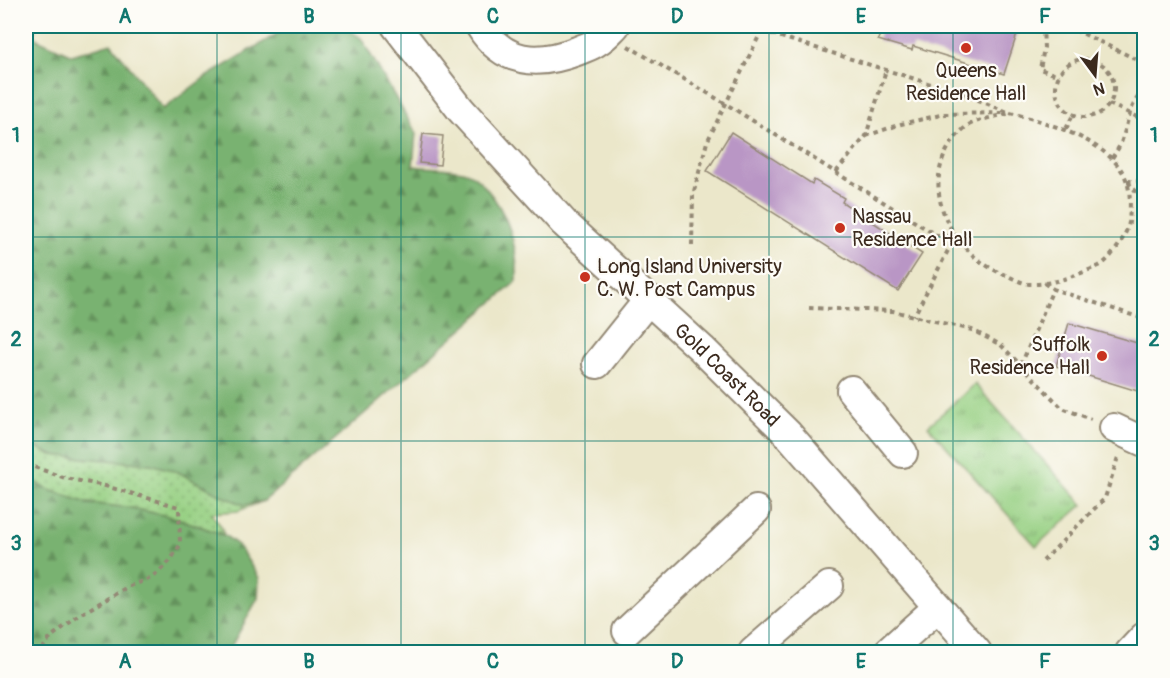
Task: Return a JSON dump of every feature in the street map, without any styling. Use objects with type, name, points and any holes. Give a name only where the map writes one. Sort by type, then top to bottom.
[{"type":"street","name":"Gold Coast Road","points":[[396,26],[461,110],[564,223],[649,299],[788,434],[977,652]]},
{"type":"street","points":[[480,26],[488,38],[507,54],[534,61],[560,57],[597,43],[611,30]]},
{"type":"street","points":[[597,364],[649,299]]},
{"type":"street","points":[[851,390],[903,453]]},
{"type":"street","points":[[627,631],[756,510]]},
{"type":"street","points":[[753,652],[829,586]]},
{"type":"street","points":[[888,652],[938,607]]},
{"type":"street","points":[[1130,652],[1144,637]]},
{"type":"path","points":[[746,26],[886,69],[966,95],[1010,113],[1066,129],[1112,158],[1144,201]]},
{"type":"path","points":[[692,245],[693,195],[707,142],[764,26]]},
{"type":"path","points":[[1043,26],[1044,48],[1040,69],[1059,76]]},
{"type":"path","points":[[1067,26],[1144,63]]},
{"type":"path","points":[[611,30],[936,235],[955,237]]},
{"type":"path","points":[[1086,59],[1097,62],[1107,68],[1113,78],[1114,89],[1109,104],[1095,115],[1084,117],[1073,115],[1064,108],[1058,98],[1056,87],[1059,76],[1066,67],[1076,61],[1086,59]]},
{"type":"path","points":[[836,172],[866,136],[886,69]]},
{"type":"path","points":[[1112,158],[1121,143],[1129,113],[1144,90]]},
{"type":"path","points":[[1109,104],[1144,120]]},
{"type":"path","points":[[866,136],[901,124],[945,114],[1010,113]]},
{"type":"path","points":[[1010,113],[969,124],[947,149],[937,180],[941,205],[955,237],[971,254],[996,272],[1028,284],[1043,283],[1065,279],[1104,263],[1127,232],[1130,212],[1127,181]]},
{"type":"path","points":[[1066,129],[1073,115]]},
{"type":"path","points":[[1127,181],[1144,181]]},
{"type":"path","points":[[914,316],[955,237]]},
{"type":"path","points":[[1043,283],[1053,289],[1144,319]]},
{"type":"path","points":[[1021,365],[1053,289]]},
{"type":"path","points":[[809,308],[892,311],[972,330],[1001,345],[1062,408],[1128,435],[1106,498],[1043,561]]},
{"type":"path","points":[[26,464],[64,478],[105,486],[179,507],[180,545],[170,561],[152,578],[129,586],[81,614],[51,637],[40,652]]},
{"type":"green space","points":[[26,26],[35,26],[35,38],[72,55],[111,43],[163,109],[204,78],[290,26],[343,26],[361,38],[416,133],[413,166],[463,171],[480,181],[494,198],[506,220],[514,243],[517,281],[264,501],[245,505],[178,472],[151,464],[52,455],[26,442]]},
{"type":"green space","points":[[975,384],[1083,505],[1036,546],[928,426]]},
{"type":"green space","points":[[26,442],[52,455],[151,464],[179,472],[245,505],[264,501],[238,511],[211,513],[221,526],[224,535],[176,518],[131,508],[87,503],[49,490],[26,477]]},
{"type":"green space","points":[[26,477],[49,490],[87,503],[131,508],[176,518],[224,535],[238,545],[259,578],[258,598],[228,652],[26,652]]},
{"type":"building","name":"Queens Residence Hall","points":[[882,26],[999,26],[1018,31],[1004,74],[913,46],[912,50],[878,40]]},
{"type":"building","name":"Nassau Residence Hall","points":[[731,132],[812,184],[814,180],[844,198],[842,202],[922,254],[898,291],[707,171]]},
{"type":"building","points":[[423,134],[443,136],[440,165],[419,163]]},
{"type":"building","name":"Suffolk Residence Hall","points":[[1069,323],[1144,345],[1144,393],[1056,366]]},
{"type":"place","name":"Queens Residence Hall","points":[[966,48]]},
{"type":"place","name":"Nassau Residence Hall","points":[[840,228]]},
{"type":"place","name":"Long Island University C. W. Post Campus","points":[[585,277]]},
{"type":"place","name":"Suffolk Residence Hall","points":[[1102,356]]}]
